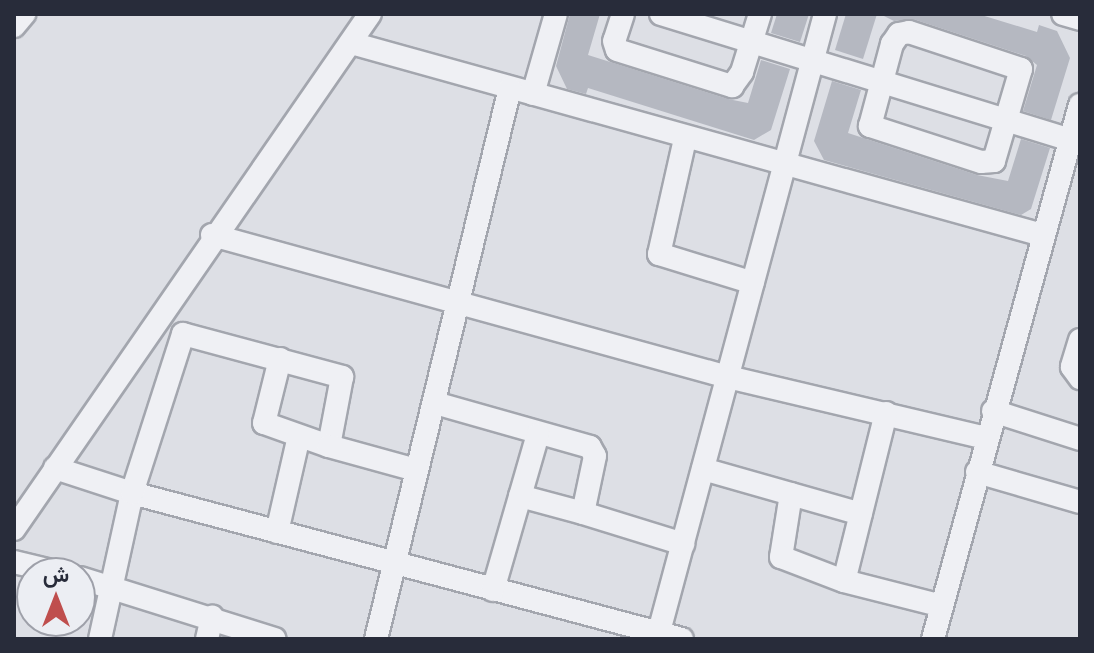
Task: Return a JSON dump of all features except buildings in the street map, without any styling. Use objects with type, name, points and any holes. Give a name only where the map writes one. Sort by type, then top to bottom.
[{"type":"street","points":[[14,26],[24,14]]},
{"type":"street","points":[[14,529],[212,235],[370,14]]},
{"type":"street","points":[[533,94],[556,14]]},
{"type":"street","points":[[623,14],[614,41],[617,50],[726,86],[738,81],[760,14]]},
{"type":"street","points":[[661,14],[812,59],[880,84],[1075,141]]},
{"type":"street","points":[[658,636],[825,14]]},
{"type":"street","points":[[1063,14],[1080,19]]},
{"type":"street","points":[[909,32],[1021,69],[996,159],[981,162],[873,128],[870,118],[880,84],[892,44],[899,34],[909,32]]},
{"type":"street","points":[[351,43],[685,139],[1042,235]]},
{"type":"street","points":[[376,639],[416,470],[462,301],[510,88]]},
{"type":"street","points":[[933,639],[1042,235],[1075,141],[1080,105]]},
{"type":"street","points":[[685,139],[659,254],[753,283]]},
{"type":"street","points":[[212,235],[462,301],[728,377],[986,438]]},
{"type":"street","points":[[151,326],[280,359],[344,380],[329,446]]},
{"type":"street","points":[[100,639],[132,493],[183,334]]},
{"type":"street","points":[[1080,340],[1072,367],[1080,378]]},
{"type":"street","points":[[280,359],[263,421],[329,446],[416,470]]},
{"type":"street","points":[[435,403],[593,450],[583,513]]},
{"type":"street","points":[[993,411],[1080,439]]},
{"type":"street","points":[[844,581],[886,413]]},
{"type":"street","points":[[493,590],[538,434]]},
{"type":"street","points":[[277,532],[299,436]]},
{"type":"street","points":[[55,468],[132,493],[658,636],[682,639]]},
{"type":"street","points":[[703,469],[861,514]]},
{"type":"street","points":[[977,472],[1078,494]]},
{"type":"street","points":[[791,494],[781,557],[844,581],[942,606]]},
{"type":"street","points":[[520,496],[683,544]]},
{"type":"street","points":[[96,582],[111,585],[210,628],[275,639]]}]
